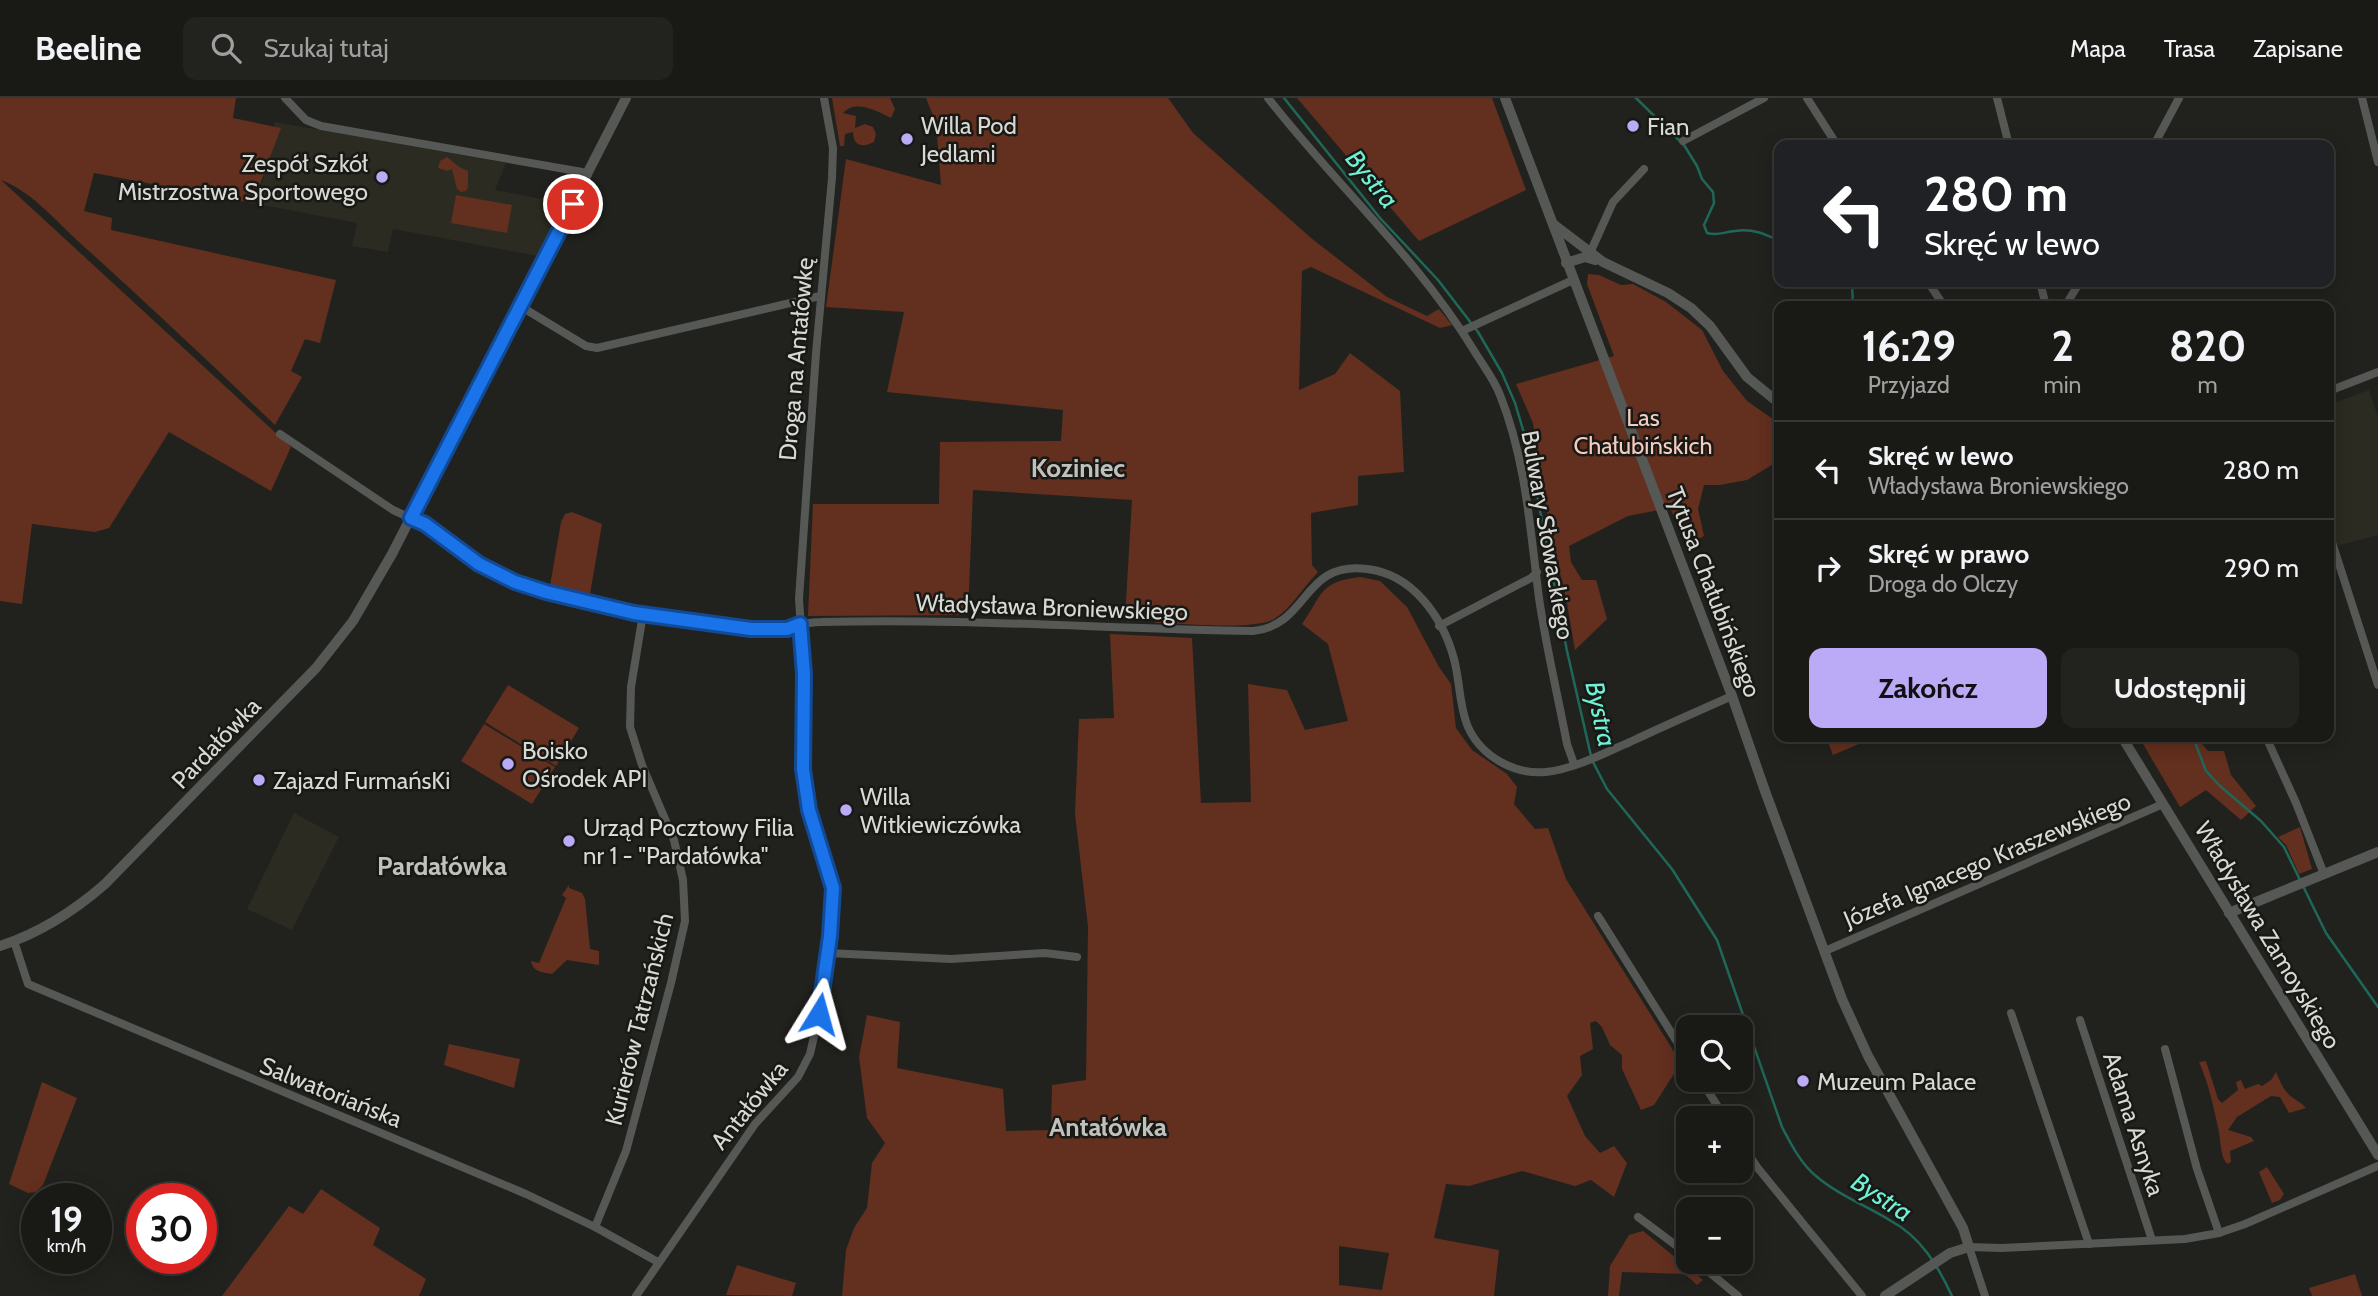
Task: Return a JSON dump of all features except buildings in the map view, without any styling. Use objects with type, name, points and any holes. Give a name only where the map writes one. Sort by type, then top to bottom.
[{"type":"street","points":[[285,98],[306,120],[321,126],[588,175]]},
{"type":"street","name":"Pardałówka","points":[[0,946],[54,923],[83,904],[297,690],[338,642],[362,607],[411,518],[626,98]]},
{"type":"street","name":"Droga na Antałówkę","points":[[800,624],[800,562],[833,148],[824,98]]},
{"type":"street","name":"Bulwary Słowackiego","points":[[1268,98],[1465,330],[1500,393],[1520,460],[1539,598],[1560,711],[1578,763]]},
{"type":"street","name":"Tytusa Chałubińskiego","points":[[1505,98],[1732,696],[1842,999],[1868,1056],[1963,1228],[1969,1247]]},
{"type":"street","points":[[1683,141],[1764,98]]},
{"type":"street","points":[[1807,98],[1834,140]]},
{"type":"street","points":[[1997,98],[2008,140]]},
{"type":"street","points":[[2157,140],[2179,98]]},
{"type":"street","points":[[2362,98],[2378,162]]},
{"type":"street","points":[[1590,253],[1613,202],[1644,169]]},
{"type":"street","points":[[1552,222],[1603,262],[1668,293],[1691,309],[1710,326],[1744,374],[1774,399]]},
{"type":"street","points":[[1566,263],[1585,257],[1603,262]]},
{"type":"street","points":[[1465,330],[1573,280]]},
{"type":"street","points":[[520,306],[586,346],[597,348],[820,296]]},
{"type":"street","points":[[2334,389],[2378,372]]},
{"type":"street","name":"Władysława Broniewskiego","points":[[280,434],[393,510],[425,524],[479,564],[515,582],[546,592],[643,614],[769,630],[822,622],[902,621],[1253,631],[1283,622],[1313,586],[1326,575],[1353,568],[1378,571],[1405,583],[1425,603],[1440,626],[1454,659],[1467,723],[1483,750],[1513,767],[1531,772],[1553,771],[1578,763],[1732,696]]},
{"type":"street","points":[[2334,549],[2378,685]]},
{"type":"street","points":[[1440,626],[1531,578],[1537,572]]},
{"type":"street","name":"Kurierów Tatrzańskich","points":[[595,1227],[626,1151],[677,963],[685,921],[683,880],[674,840],[642,765],[630,727],[631,687],[643,614]]},
{"type":"street","name":"Antałówka","points":[[636,1296],[754,1124],[798,1077],[816,1037],[828,953],[833,888],[809,810],[803,769],[804,674],[800,624]]},
{"type":"street","name":"Władysława Zamoyskiego","points":[[2125,742],[2378,1155]]},
{"type":"street","points":[[2268,742],[2324,874]]},
{"type":"street","name":"Józefa Ignacego Kraszewskiego","points":[[1825,951],[2163,804]]},
{"type":"street","points":[[2229,913],[2378,852]]},
{"type":"street","points":[[1598,916],[1676,1040]]},
{"type":"street","name":"Salwatoriańska","points":[[14,941],[28,984],[526,1194],[595,1227],[658,1262]]},
{"type":"street","points":[[828,953],[951,959],[1045,953],[1077,957]]},
{"type":"street","points":[[2011,1013],[2089,1244]]},
{"type":"street","name":"Adama Asnyka","points":[[2080,1020],[2152,1240]]},
{"type":"street","points":[[2165,1049],[2197,1169],[2219,1233]]},
{"type":"street","points":[[1753,1161],[1862,1296]]},
{"type":"street","points":[[1885,1296],[1946,1256],[1969,1247],[2001,1248],[2185,1239],[2219,1233],[2378,1166]]},
{"type":"street","points":[[1638,1217],[1676,1245]]},
{"type":"street","points":[[1969,1247],[1985,1296]]},
{"type":"street","points":[[1711,1274],[1738,1296]]},
{"type":"shaded area","name":"Zespół Szkół Mistrzostwa Sportowego","points":[[275,122],[506,163],[495,190],[564,203],[538,256],[393,229],[388,252],[352,246],[357,223],[258,204]]},
{"type":"shaded area","points":[[2369,390],[2378,417],[2378,535],[2337,546],[2334,536],[2334,403]]},
{"type":"shaded area","points":[[294,813],[339,837],[292,930],[247,909]]},
{"type":"green space","points":[[0,98],[236,98],[233,118],[281,128],[253,203],[94,173],[84,211],[112,218],[111,230],[336,280],[320,343],[305,339],[291,371],[302,377],[275,425],[43,207],[23,191],[1,180],[291,447],[271,491],[169,432],[109,528],[95,532],[32,524],[22,604],[0,601]]},
{"type":"green space","points":[[832,98],[890,98],[895,109],[891,118],[867,108],[848,109],[843,113],[856,116],[855,128],[865,124],[873,127],[876,134],[874,142],[863,145],[857,143],[853,132],[845,134],[844,146],[840,146]]},
{"type":"green space","points":[[926,98],[1168,98],[1193,133],[1311,238],[1387,297],[1427,316],[1439,309],[1452,325],[1440,328],[1311,267],[1302,271],[1299,390],[1335,374],[1350,353],[1400,391],[1404,472],[1358,476],[1358,505],[1311,513],[1312,565],[1318,572],[1292,603],[1274,619],[1264,623],[1235,626],[1156,623],[1147,613],[1140,612],[1128,622],[1125,618],[1132,500],[973,490],[968,615],[808,616],[813,504],[939,504],[940,442],[1061,441],[1063,410],[887,392],[904,312],[826,307],[846,159],[941,185],[936,123]]},
{"type":"green space","points":[[1297,98],[1492,98],[1526,190],[1419,241]]},
{"type":"green space","points":[[447,157],[468,171],[466,191],[457,189],[452,169],[447,171],[438,168],[440,161]]},
{"type":"green space","points":[[456,195],[512,205],[507,233],[451,223]]},
{"type":"green space","name":"Las Chałubińskich","points":[[1588,274],[1599,275],[1621,285],[1633,284],[1666,302],[1702,330],[1723,371],[1747,401],[1774,420],[1774,464],[1747,480],[1704,485],[1698,509],[1704,536],[1688,545],[1670,508],[1628,516],[1569,546],[1571,562],[1582,580],[1596,580],[1607,619],[1575,650],[1551,535],[1533,423],[1516,384],[1614,356],[1587,284]]},
{"type":"green space","points":[[572,512],[602,524],[590,594],[550,586],[561,522],[565,514]]},
{"type":"green space","points":[[1360,577],[1380,581],[1407,607],[1451,684],[1456,728],[1472,750],[1507,774],[1517,787],[1514,804],[1535,829],[1548,828],[1566,879],[1676,1055],[1676,1071],[1654,1105],[1641,1110],[1622,1069],[1622,1055],[1610,1045],[1602,1027],[1596,1021],[1590,1023],[1593,1049],[1580,1056],[1582,1075],[1567,1096],[1585,1136],[1600,1153],[1614,1146],[1627,1163],[1614,1197],[1591,1180],[1575,1186],[1522,1171],[1469,1186],[1446,1184],[1434,1238],[1499,1250],[1494,1296],[842,1296],[846,1250],[854,1228],[867,1208],[872,1163],[885,1143],[867,1118],[859,1057],[867,1015],[900,1022],[897,1068],[1003,1089],[1006,1131],[1051,1130],[1052,1085],[1086,1080],[1088,927],[1075,814],[1079,719],[1114,718],[1110,634],[1192,638],[1201,803],[1251,802],[1248,684],[1287,690],[1305,730],[1348,721],[1328,644],[1302,624],[1324,591],[1337,582]],"holes":[[[1339,1246],[1389,1253],[1382,1290],[1339,1285]]]},
{"type":"green space","name":"Boisko Ośrodek API","points":[[508,685],[579,728],[556,766],[485,722]]},
{"type":"green space","name":"Boisko Ośrodek API","points":[[484,724],[555,767],[532,804],[461,761]]},
{"type":"green space","points":[[1828,742],[1863,742],[1833,755]]},
{"type":"green space","points":[[2142,742],[2200,742],[2208,751],[2224,751],[2231,775],[2256,806],[2241,820],[2206,790],[2180,807]]},
{"type":"green space","points":[[2300,827],[2312,869],[2299,874],[2286,845],[2278,837]]},
{"type":"green space","points":[[569,885],[569,888],[582,893],[585,899],[590,949],[599,951],[599,965],[567,960],[552,974],[541,972],[531,961],[539,963],[566,898],[562,895]]},
{"type":"green space","points":[[449,1044],[520,1059],[514,1088],[444,1065]]},
{"type":"green space","points":[[2206,1061],[2218,1099],[2222,1103],[2238,1090],[2236,1082],[2241,1080],[2245,1089],[2258,1084],[2262,1086],[2271,1080],[2276,1072],[2287,1092],[2306,1108],[2289,1113],[2280,1097],[2271,1096],[2237,1117],[2228,1130],[2251,1137],[2254,1141],[2230,1151],[2231,1162],[2227,1164],[2222,1153],[2211,1097],[2199,1062]]},
{"type":"green space","points":[[42,1082],[77,1098],[44,1183],[21,1183],[21,1190],[9,1184]]},
{"type":"green space","points":[[2267,1167],[2284,1194],[2280,1200],[2272,1203],[2259,1172]]},
{"type":"green space","points":[[321,1189],[380,1228],[373,1245],[426,1279],[419,1296],[222,1296],[289,1206],[303,1214]]},
{"type":"green space","points":[[1643,1231],[1676,1258],[1676,1274],[1622,1272],[1619,1296],[1608,1296],[1610,1266],[1629,1235]]},
{"type":"green space","points":[[737,1265],[796,1283],[792,1296],[726,1295]]},
{"type":"green space","points":[[1685,1274],[1696,1274],[1703,1280],[1697,1285]]},
{"type":"green space","points":[[2355,1274],[2362,1296],[2312,1296],[2309,1288]]},
{"type":"waterway","name":"Bystra","points":[[1284,98],[1380,218],[1438,280],[1478,332],[1502,373],[1515,403],[1527,443],[1567,651],[1591,756]]},
{"type":"waterway","points":[[1636,98],[1684,145],[1702,179],[1713,192],[1714,203],[1704,225],[1707,233],[1747,230],[1774,238]]},
{"type":"waterway","points":[[1852,287],[1853,301]]},
{"type":"waterway","points":[[2195,742],[2206,771],[2261,821],[2284,847],[2300,880]]},
{"type":"waterway","name":"Bystra","points":[[1593,762],[1607,789],[1672,869],[1717,940],[1782,1127],[1797,1153],[1806,1166],[1825,1183],[1911,1235],[1934,1263],[1952,1296]]},
{"type":"waterway","points":[[2303,886],[2326,933],[2378,1007]]},
{"type":"place","name":"Fian","points":[[1633,126]]},
{"type":"place","name":"Willa Pod Jedlami","points":[[907,139]]},
{"type":"place","name":"Zespół Szkół Mistrzostwa Sportowego","points":[[382,177]]},
{"type":"place","name":"Boisko Ośrodek API","points":[[508,764]]},
{"type":"place","name":"Zajazd FurmańsKi","points":[[259,780]]},
{"type":"place","name":"Willa Witkiewiczówka","points":[[846,810]]},
{"type":"place","name":"Urząd Pocztowy Filia nr 1 - \"Pardałówka\"","points":[[569,841]]},
{"type":"place","name":"Muzeum Palace","points":[[1803,1081]]},
{"type":"district","name":"Koziniec","points":[[1078,468]]},
{"type":"district","name":"Pardałówka","points":[[442,866]]},
{"type":"district","name":"Antałówka","points":[[1108,1127]]},
{"type":"route","points":[[573,204],[411,518],[425,524],[479,564],[515,582],[546,592],[634,613],[751,629],[787,629],[800,624],[804,674],[803,769],[809,810],[828,869],[834,903],[819,1014]]}]
